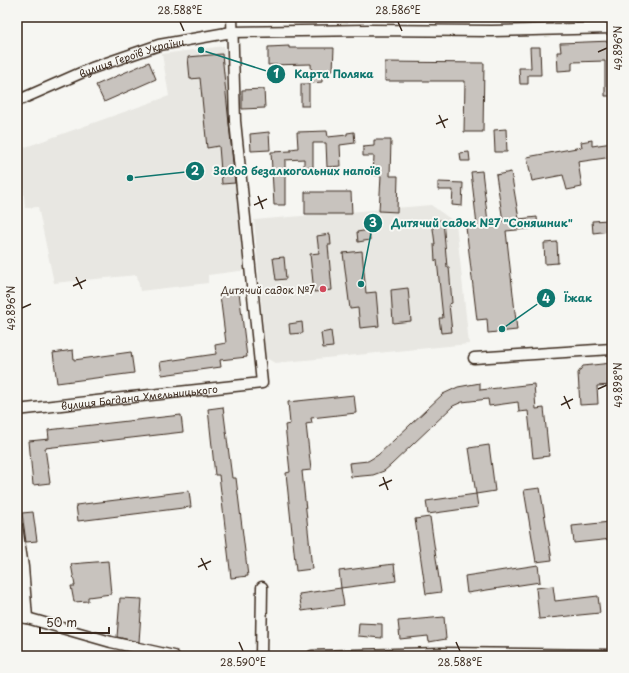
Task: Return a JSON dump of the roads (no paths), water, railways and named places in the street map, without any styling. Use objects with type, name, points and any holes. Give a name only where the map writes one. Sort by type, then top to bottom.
[{"type":"street","points":[[232,17],[232,32]]},
{"type":"street","name":"вулиця Героїв України","points":[[17,101],[92,68],[159,45],[232,32],[368,30],[492,31],[612,28]]},
{"type":"street","name":"вулиця Богдана Хмельницького","points":[[17,410],[262,383],[235,120],[232,32]]},
{"type":"street","points":[[474,358],[612,350]]},
{"type":"street","points":[[17,527],[23,567],[22,617],[111,642],[174,656]]},
{"type":"street","points":[[262,587],[262,656]]},
{"type":"street","points":[[312,656],[441,653],[612,655]]},
{"type":"place","name":"Карта Поляка","points":[[201,50]]},
{"type":"place","name":"Завод безалкогольних напоїв","points":[[130,178]]},
{"type":"place","name":"Дитячий садок №7 \"Соняшник\"","points":[[361,284]]},
{"type":"place","name":"Дитячий садок №7","points":[[323,289]]},
{"type":"place","name":"Їжак","points":[[502,329]]}]
